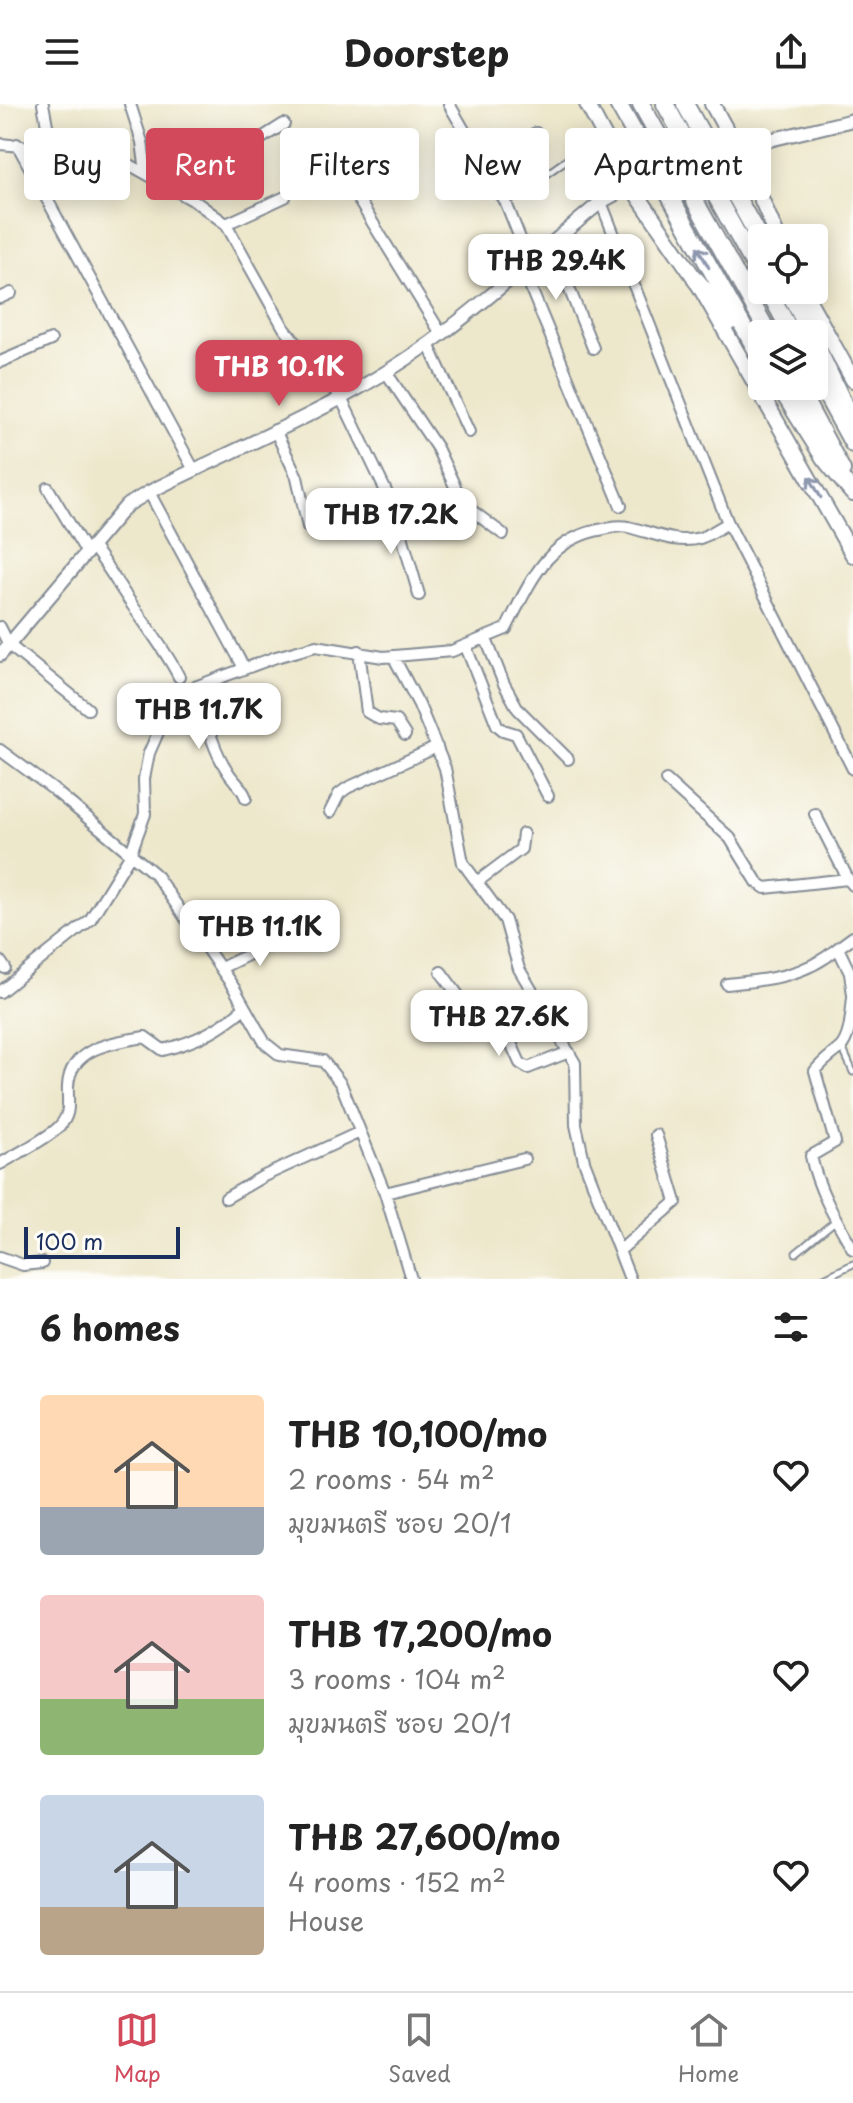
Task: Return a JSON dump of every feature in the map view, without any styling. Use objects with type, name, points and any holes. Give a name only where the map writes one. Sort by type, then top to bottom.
[{"type":"highway","points":[[618,104],[748,335]]},
{"type":"highway","points":[[641,104],[761,320]]},
{"type":"highway","points":[[665,104],[748,254]]},
{"type":"highway","points":[[685,104],[764,224]]},
{"type":"highway","points":[[696,280],[748,342]]},
{"type":"highway","points":[[828,371],[853,424]]},
{"type":"highway","points":[[828,398],[853,444]]},
{"type":"highway","points":[[788,400],[825,459],[853,493]]},
{"type":"highway","points":[[805,400],[853,493]]},
{"type":"main road","points":[[587,104],[599,128]]},
{"type":"main road","points":[[712,104],[725,128]]},
{"type":"main road","points":[[641,200],[696,280],[853,555]]},
{"type":"main road","points":[[760,200],[769,224]]},
{"type":"main road","points":[[811,304],[853,380]]},
{"type":"street","points":[[43,104],[48,128]]},
{"type":"street","points":[[130,104],[142,142],[146,172]]},
{"type":"street","points":[[449,104],[462,128]]},
{"type":"street","points":[[771,140],[853,120]]},
{"type":"street","points":[[264,137],[284,124]]},
{"type":"street","points":[[0,144],[24,145]]},
{"type":"street","points":[[17,144],[194,470]]},
{"type":"street","points":[[130,166],[146,172]]},
{"type":"street","points":[[226,224],[280,199]]},
{"type":"street","points":[[191,200],[226,224],[284,328],[341,398],[394,508],[419,595]]},
{"type":"street","points":[[359,200],[442,335]]},
{"type":"street","points":[[504,200],[525,264],[621,506]]},
{"type":"street","points":[[0,655],[126,506],[341,398],[386,372],[442,335],[605,200]]},
{"type":"street","points":[[601,202],[728,523],[853,769]]},
{"type":"street","points":[[551,243],[593,348]]},
{"type":"street","points":[[0,298],[11,293]]},
{"type":"street","points":[[0,362],[51,340]]},
{"type":"street","points":[[428,344],[469,432]]},
{"type":"street","points":[[386,372],[437,448],[463,504],[503,534]]},
{"type":"street","points":[[275,430],[297,477],[308,527]]},
{"type":"street","points":[[48,488],[90,549],[121,585],[179,677]]},
{"type":"street","points":[[149,492],[244,668]]},
{"type":"street","points":[[0,992],[90,920],[130,855],[145,814],[144,779],[149,753],[171,703],[197,687],[244,668],[316,646],[383,657],[466,647],[506,629],[537,571],[565,543],[586,532],[624,525],[666,539],[699,538],[728,523]]},
{"type":"street","points":[[0,627],[9,645],[88,709]]},
{"type":"street","points":[[486,639],[518,709],[568,759]]},
{"type":"street","points":[[466,647],[497,725],[516,734],[548,796]]},
{"type":"street","points":[[359,651],[367,712],[379,719],[396,721],[405,735]]},
{"type":"street","points":[[393,656],[419,705],[445,768],[463,863],[505,920],[519,969],[575,1063],[576,1125],[584,1161],[630,1279]]},
{"type":"street","points":[[197,687],[211,738],[246,798]]},
{"type":"street","points":[[330,812],[339,794],[347,788],[437,747]]},
{"type":"street","points":[[0,750],[54,790],[155,874],[221,968],[265,1043],[280,1055],[323,1061],[341,1084],[385,1193],[411,1279]]},
{"type":"street","points":[[666,780],[730,838],[757,882],[765,888],[850,882],[815,814]]},
{"type":"street","points":[[477,882],[521,849],[523,834]]},
{"type":"street","points":[[221,968],[284,937]]},
{"type":"street","points":[[727,984],[787,976],[810,967],[853,937]]},
{"type":"street","points":[[838,948],[850,973],[853,996],[850,1022],[842,1046],[815,1071],[835,1142],[811,1156],[836,1220],[853,1249]]},
{"type":"street","points":[[441,972],[486,1033],[494,1034],[504,1028],[510,1019],[537,999]]},
{"type":"street","points":[[0,1164],[58,1128],[70,1109],[70,1071],[80,1057],[103,1045],[145,1037],[163,1050],[179,1046],[221,1027],[244,1008]]},
{"type":"street","points":[[504,1028],[523,1067],[528,1068],[569,1052]]},
{"type":"street","points":[[226,1198],[262,1177],[360,1132]]},
{"type":"street","points":[[619,1251],[676,1202],[656,1135]]},
{"type":"street","points":[[385,1193],[524,1159]]},
{"type":"street","points":[[0,1257],[16,1264],[42,1263]]},
{"type":"lane","points":[[506,203],[565,161]]},
{"type":"lane","points":[[842,1046],[853,1072]]},
{"type":"lane","points":[[796,1253],[836,1220]]},
{"type":"lane","points":[[822,1279],[853,1264]]}]
